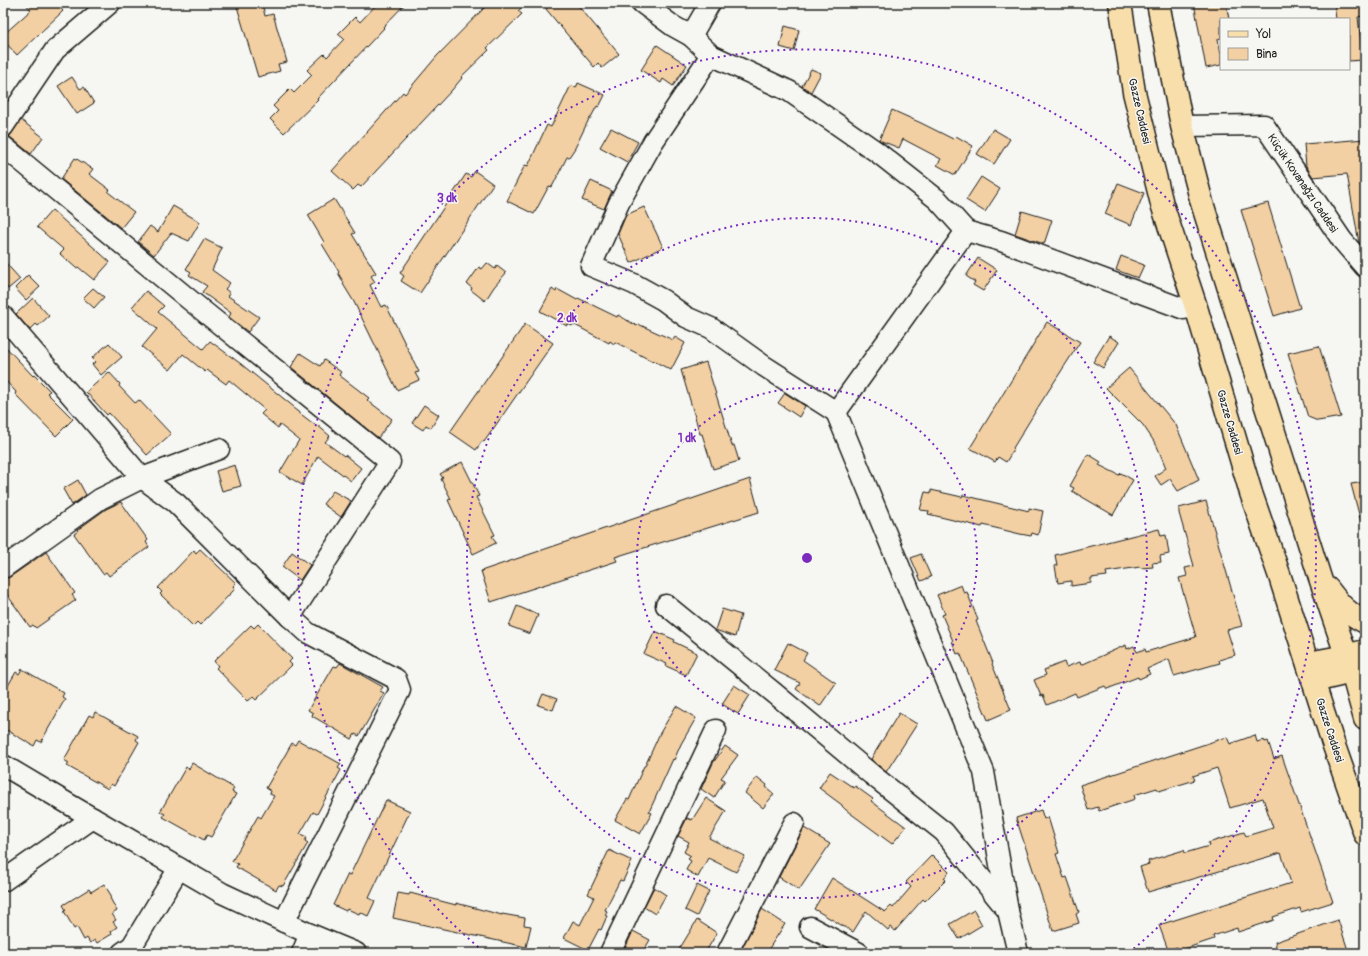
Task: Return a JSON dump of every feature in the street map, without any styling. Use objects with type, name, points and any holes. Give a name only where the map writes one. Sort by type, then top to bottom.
[{"type":"main road","name":"Gazze Caddesi","points":[[1120,3],[1134,92],[1160,197],[1196,307],[1251,493],[1280,577],[1332,740],[1365,834]]},
{"type":"main road","points":[[1158,3],[1182,126],[1202,203],[1320,578],[1357,662],[1365,719]]},
{"type":"main road","points":[[1320,578],[1342,608],[1365,622]]},
{"type":"main road","points":[[1311,672],[1357,662]]},
{"type":"street","points":[[3,127],[55,50],[110,3]]},
{"type":"street","points":[[642,3],[673,26],[691,36],[711,56],[789,91],[877,152],[938,200],[966,231],[1001,241],[1184,309],[1196,307]]},
{"type":"street","points":[[691,36],[710,3]]},
{"type":"street","points":[[711,56],[653,142],[619,203],[591,266],[634,284],[663,300],[686,317],[712,328],[764,366],[836,412],[984,772],[1008,911],[1018,953]]},
{"type":"street","name":"Küçük Kovanağzı Caddesi","points":[[1182,126],[1264,125],[1342,240],[1365,267]]},
{"type":"street","points":[[3,146],[390,462],[290,617]]},
{"type":"street","points":[[836,412],[966,231]]},
{"type":"street","points":[[3,316],[142,478],[176,503],[290,617],[308,632],[396,679],[400,690],[284,922]]},
{"type":"street","points":[[3,568],[100,499],[142,478],[219,449]]},
{"type":"street","points":[[666,605],[871,774],[944,832],[1008,911]]},
{"type":"street","points":[[610,953],[716,730]]},
{"type":"street","points":[[3,764],[222,893],[310,934],[356,953]]},
{"type":"street","points":[[3,881],[93,818]]},
{"type":"street","points":[[727,953],[794,823]]},
{"type":"street","points":[[122,953],[132,946],[179,868]]},
{"type":"street","points":[[810,927],[859,953]]},
{"type":"street","points":[[302,953],[310,934]]},
{"type":"building","points":[[25,3],[56,3],[63,11],[17,55],[3,40],[3,35],[31,10]]},
{"type":"building","points":[[236,3],[262,3],[265,16],[273,14],[287,62],[278,64],[280,71],[258,77]]},
{"type":"building","points":[[378,3],[406,3],[317,99],[318,100],[284,133],[270,119],[278,111],[273,106],[290,89],[294,93],[312,75],[307,70],[324,54],[327,57],[344,39],[338,34],[355,17],[360,22]]},
{"type":"building","points":[[489,3],[526,3],[518,11],[522,14],[487,48],[489,50],[461,77],[462,78],[452,90],[361,187],[358,185],[353,190],[332,171],[403,92],[405,94],[437,56]]},
{"type":"building","points":[[553,3],[576,3],[619,54],[602,68],[598,63],[594,67],[546,9]]},
{"type":"building","points":[[1194,3],[1226,3],[1229,18],[1220,18],[1220,38],[1218,39],[1220,65],[1206,68]]},
{"type":"building","points":[[1334,3],[1362,3],[1364,16],[1358,17],[1363,60],[1350,61],[1350,18],[1336,18]]},
{"type":"building","points":[[785,26],[799,30],[794,51],[780,47]]},
{"type":"building","points":[[657,45],[687,65],[673,86],[663,79],[661,83],[641,70]]},
{"type":"building","points":[[811,69],[821,73],[811,92],[802,86]]},
{"type":"building","points":[[72,77],[80,89],[84,87],[94,103],[77,114],[58,86]]},
{"type":"building","points":[[578,83],[605,95],[599,107],[597,106],[589,119],[575,148],[569,157],[567,157],[552,187],[549,186],[534,214],[507,201],[525,165],[528,166],[547,125],[551,127],[571,85],[576,88]]},
{"type":"building","points":[[892,110],[953,139],[956,136],[973,146],[955,175],[937,165],[941,159],[903,139],[899,148],[879,140]]},
{"type":"building","points":[[21,120],[43,137],[31,154],[9,136]]},
{"type":"building","points":[[611,128],[638,142],[627,162],[600,147]]},
{"type":"building","points":[[993,129],[1010,139],[994,164],[977,154]]},
{"type":"building","points":[[1365,139],[1365,242],[1359,243],[1347,174],[1313,177],[1306,166],[1304,144]]},
{"type":"building","points":[[75,158],[93,169],[89,174],[110,190],[108,192],[134,212],[121,228],[61,179]]},
{"type":"building","points":[[475,171],[493,184],[420,293],[401,281],[404,276],[400,273],[466,174],[471,177]]},
{"type":"building","points":[[981,177],[1000,189],[985,212],[966,200]]},
{"type":"building","points":[[591,181],[612,191],[604,209],[582,200]]},
{"type":"building","points":[[1118,183],[1144,193],[1131,225],[1105,214]]},
{"type":"building","points":[[334,199],[355,233],[352,234],[376,273],[371,276],[375,282],[370,285],[381,307],[386,305],[419,372],[415,373],[419,380],[397,390],[354,302],[343,284],[344,283],[338,273],[339,272],[322,244],[324,242],[308,215]]},
{"type":"building","points":[[1268,203],[1300,308],[1274,316],[1241,210]]},
{"type":"building","points":[[173,206],[200,222],[189,241],[171,233],[154,255],[138,242],[150,226],[158,232]]},
{"type":"building","points":[[644,207],[663,247],[631,263],[618,234],[626,215]]},
{"type":"building","points":[[52,210],[110,262],[94,280],[78,267],[76,268],[60,254],[64,250],[37,227]]},
{"type":"building","points":[[1022,211],[1052,220],[1044,244],[1015,234]]},
{"type":"building","points":[[204,239],[222,248],[212,270],[230,283],[225,289],[230,293],[228,296],[259,317],[248,332],[229,317],[231,313],[202,292],[207,286],[189,275],[191,272],[186,269]]},
{"type":"building","points":[[1121,256],[1144,265],[1138,278],[1116,270]]},
{"type":"building","points":[[978,258],[997,270],[983,291],[973,285],[975,282],[966,276]]},
{"type":"building","points":[[3,260],[20,279],[8,289],[3,283]]},
{"type":"building","points":[[487,263],[495,269],[497,266],[506,273],[485,301],[471,290],[472,288],[467,284],[479,267],[482,269]]},
{"type":"building","points":[[28,275],[40,287],[26,300],[15,288]]},
{"type":"building","points":[[93,288],[104,297],[94,308],[83,298]]},
{"type":"building","points":[[552,289],[556,292],[557,289],[577,300],[578,298],[617,317],[618,315],[637,326],[638,324],[673,340],[675,337],[685,343],[671,370],[615,342],[614,344],[610,341],[609,343],[573,324],[572,326],[568,324],[567,326],[540,311]]},
{"type":"building","points":[[146,291],[164,306],[158,312],[203,349],[210,341],[241,364],[294,407],[293,408],[330,436],[325,442],[361,468],[351,481],[318,456],[302,485],[280,472],[299,440],[280,425],[278,428],[261,414],[265,410],[229,380],[226,384],[207,370],[205,372],[183,354],[170,370],[142,347],[157,329],[132,307]]},
{"type":"building","points":[[33,298],[49,316],[38,326],[36,324],[30,330],[16,314]]},
{"type":"building","points":[[1047,322],[1080,342],[1040,404],[1006,462],[998,457],[995,462],[970,448]]},
{"type":"building","points":[[525,324],[553,343],[484,442],[482,441],[476,450],[450,432]]},
{"type":"building","points":[[1109,336],[1119,342],[1103,368],[1093,362]]},
{"type":"building","points":[[109,343],[122,357],[101,375],[92,364],[96,362],[92,358]]},
{"type":"building","points":[[3,344],[33,376],[34,375],[50,391],[47,393],[73,419],[56,436],[15,394],[16,392],[3,378]]},
{"type":"building","points":[[1319,346],[1341,417],[1318,421],[1308,417],[1288,353]]},
{"type":"building","points":[[300,353],[320,366],[324,360],[341,372],[339,375],[369,398],[367,400],[392,419],[378,438],[291,367]]},
{"type":"building","points":[[706,362],[732,446],[734,445],[739,461],[713,469],[702,434],[700,434],[681,370]]},
{"type":"building","points":[[1129,368],[1176,425],[1199,480],[1178,491],[1170,479],[1161,485],[1155,476],[1166,468],[1157,446],[1143,425],[1106,388]]},
{"type":"building","points":[[109,372],[120,384],[119,386],[135,403],[139,400],[171,434],[147,455],[109,413],[107,415],[86,392]]},
{"type":"building","points":[[785,393],[805,406],[799,417],[778,403]]},
{"type":"building","points":[[424,405],[439,415],[431,428],[426,425],[423,430],[412,423]]},
{"type":"building","points":[[1088,454],[1101,462],[1099,465],[1119,475],[1121,473],[1133,480],[1113,515],[1072,491],[1074,488],[1070,486]]},
{"type":"building","points":[[462,462],[479,496],[476,497],[495,535],[492,536],[496,543],[473,554],[448,500],[451,499],[440,474]]},
{"type":"building","points":[[235,465],[241,486],[222,491],[216,471]]},
{"type":"building","points":[[750,479],[759,512],[615,557],[617,561],[491,602],[481,571]]},
{"type":"building","points":[[78,480],[86,495],[72,505],[63,489]]},
{"type":"building","points":[[1365,482],[1365,521],[1361,522],[1351,484]]},
{"type":"building","points":[[931,490],[962,497],[963,495],[1029,511],[1029,508],[1043,511],[1038,535],[1032,533],[1031,536],[1020,534],[983,525],[982,527],[928,514],[929,511],[920,510],[925,492],[931,493]]},
{"type":"building","points":[[333,491],[351,501],[341,517],[323,504]]},
{"type":"building","points":[[1206,501],[1242,626],[1227,630],[1235,655],[1219,660],[1220,663],[1174,676],[1169,659],[1147,669],[1150,674],[1139,679],[1138,677],[1107,689],[1105,686],[1077,697],[1075,693],[1047,705],[1034,680],[1046,675],[1044,670],[1064,662],[1066,667],[1080,662],[1081,665],[1126,645],[1127,649],[1134,646],[1137,652],[1145,649],[1146,652],[1196,637],[1179,578],[1187,576],[1185,568],[1194,566],[1179,513],[1179,508]]},
{"type":"building","points":[[121,502],[148,540],[146,542],[149,547],[109,576],[106,572],[103,574],[74,534],[78,531],[77,530],[106,509]]},
{"type":"building","points":[[1159,529],[1161,536],[1166,535],[1169,554],[1160,556],[1161,562],[1152,563],[1153,567],[1140,567],[1106,572],[1107,576],[1091,578],[1091,583],[1071,586],[1071,581],[1058,583],[1055,555]]},
{"type":"building","points":[[200,549],[236,583],[233,586],[235,589],[200,625],[197,622],[193,626],[160,594],[162,592],[158,588],[194,550],[196,553]]},
{"type":"building","points":[[46,552],[75,593],[72,595],[76,600],[36,628],[33,625],[30,627],[3,589],[3,579],[10,577]]},
{"type":"building","points":[[292,552],[310,565],[300,580],[282,567]]},
{"type":"building","points":[[921,554],[931,577],[921,581],[911,558]]},
{"type":"building","points":[[961,585],[964,593],[967,592],[978,620],[976,621],[993,663],[992,664],[1011,710],[988,720],[960,653],[957,654],[942,615],[945,614],[937,595]]},
{"type":"building","points":[[517,606],[538,615],[530,634],[509,626]]},
{"type":"building","points":[[722,609],[741,615],[735,637],[715,630]]},
{"type":"building","points":[[258,624],[292,659],[289,662],[292,665],[256,700],[253,697],[248,701],[216,668],[218,666],[214,661],[251,625],[254,628]]},
{"type":"building","points":[[655,631],[675,640],[674,642],[697,653],[686,675],[666,666],[667,664],[644,654]]},
{"type":"building","points":[[788,643],[807,653],[803,660],[836,683],[820,706],[796,689],[800,683],[774,670]]},
{"type":"building","points":[[340,663],[383,687],[380,691],[384,693],[359,736],[355,734],[352,739],[312,716],[313,713],[308,710],[334,666],[337,667]]},
{"type":"building","points":[[22,669],[64,693],[62,697],[65,699],[41,742],[37,740],[34,746],[3,728],[3,694],[16,672],[19,674]]},
{"type":"building","points":[[734,685],[750,695],[738,714],[722,704]]},
{"type":"building","points":[[543,694],[557,699],[553,710],[538,705]]},
{"type":"building","points":[[676,706],[696,718],[681,744],[674,760],[673,759],[649,812],[652,813],[640,834],[615,820],[627,799],[629,800],[660,733]]},
{"type":"building","points":[[95,712],[138,736],[136,740],[139,742],[114,786],[111,784],[108,789],[67,766],[69,763],[64,760],[89,715],[93,717]]},
{"type":"building","points":[[899,713],[917,724],[886,772],[871,759]]},
{"type":"building","points":[[1255,735],[1257,742],[1264,740],[1265,742],[1268,741],[1274,759],[1282,756],[1333,902],[1301,912],[1300,908],[1273,917],[1274,920],[1238,932],[1237,928],[1213,936],[1214,939],[1178,951],[1177,947],[1168,950],[1159,925],[1291,883],[1281,853],[1148,892],[1140,867],[1149,864],[1148,861],[1184,850],[1185,853],[1209,846],[1208,843],[1244,832],[1246,836],[1273,828],[1263,798],[1230,808],[1217,768],[1193,776],[1195,780],[1159,791],[1157,788],[1134,795],[1135,799],[1099,811],[1098,807],[1088,810],[1080,785],[1227,737],[1230,744]]},
{"type":"building","points":[[298,740],[341,764],[338,768],[341,770],[317,814],[313,812],[300,834],[307,837],[305,841],[308,843],[283,886],[279,885],[276,890],[236,867],[238,864],[232,861],[258,816],[261,818],[274,796],[270,794],[271,791],[266,788],[292,743],[295,745]]},
{"type":"building","points":[[725,746],[738,755],[721,778],[725,780],[714,798],[701,789],[713,763]]},
{"type":"building","points":[[192,763],[234,788],[232,792],[236,794],[211,837],[207,835],[204,840],[163,817],[165,814],[160,812],[186,767],[189,769]]},
{"type":"building","points":[[830,772],[854,788],[855,786],[873,799],[871,801],[906,827],[892,844],[819,788]]},
{"type":"building","points":[[757,777],[767,785],[766,787],[774,794],[763,808],[745,793]]},
{"type":"building","points":[[706,798],[726,811],[709,838],[745,856],[736,872],[708,858],[698,877],[686,870],[691,861],[688,859],[691,856],[684,852],[689,842],[678,836],[687,818],[692,820]]},
{"type":"building","points":[[386,800],[410,811],[369,898],[375,901],[368,916],[360,912],[359,914],[347,909],[346,911],[333,905],[348,874],[350,875]]},
{"type":"building","points":[[1041,810],[1044,819],[1048,817],[1059,853],[1056,854],[1064,878],[1067,877],[1079,912],[1076,914],[1079,923],[1053,931],[1016,818]]},
{"type":"building","points":[[804,828],[830,844],[799,890],[779,877]]},
{"type":"building","points":[[609,850],[632,861],[623,881],[620,880],[605,910],[607,911],[605,915],[607,916],[601,930],[599,929],[588,950],[564,938],[573,921],[580,925],[594,897],[588,894]]},
{"type":"building","points":[[932,855],[949,872],[944,878],[946,880],[925,901],[923,899],[895,931],[890,927],[888,930],[866,911],[853,932],[814,909],[832,878],[885,912],[891,906],[893,908],[911,887],[906,882]]},
{"type":"building","points":[[104,884],[112,897],[110,898],[117,911],[112,914],[116,920],[113,922],[117,927],[111,931],[112,934],[97,943],[95,940],[90,943],[87,938],[84,940],[77,927],[74,929],[64,911],[66,910],[63,905],[89,889],[91,892]]},
{"type":"building","points":[[697,885],[709,891],[697,916],[685,910]]},
{"type":"building","points":[[654,887],[666,895],[655,914],[644,907]]},
{"type":"building","points":[[398,893],[409,895],[410,893],[502,915],[525,918],[524,925],[531,926],[526,947],[393,918]]},
{"type":"building","points":[[762,909],[785,924],[766,953],[746,953],[741,950]]},
{"type":"building","points":[[974,910],[982,925],[959,939],[950,924]]},
{"type":"building","points":[[697,920],[717,933],[705,953],[677,953]]},
{"type":"building","points":[[1338,920],[1349,953],[1277,953],[1275,942]]},
{"type":"building","points":[[633,931],[650,940],[642,953],[623,953]]}]
